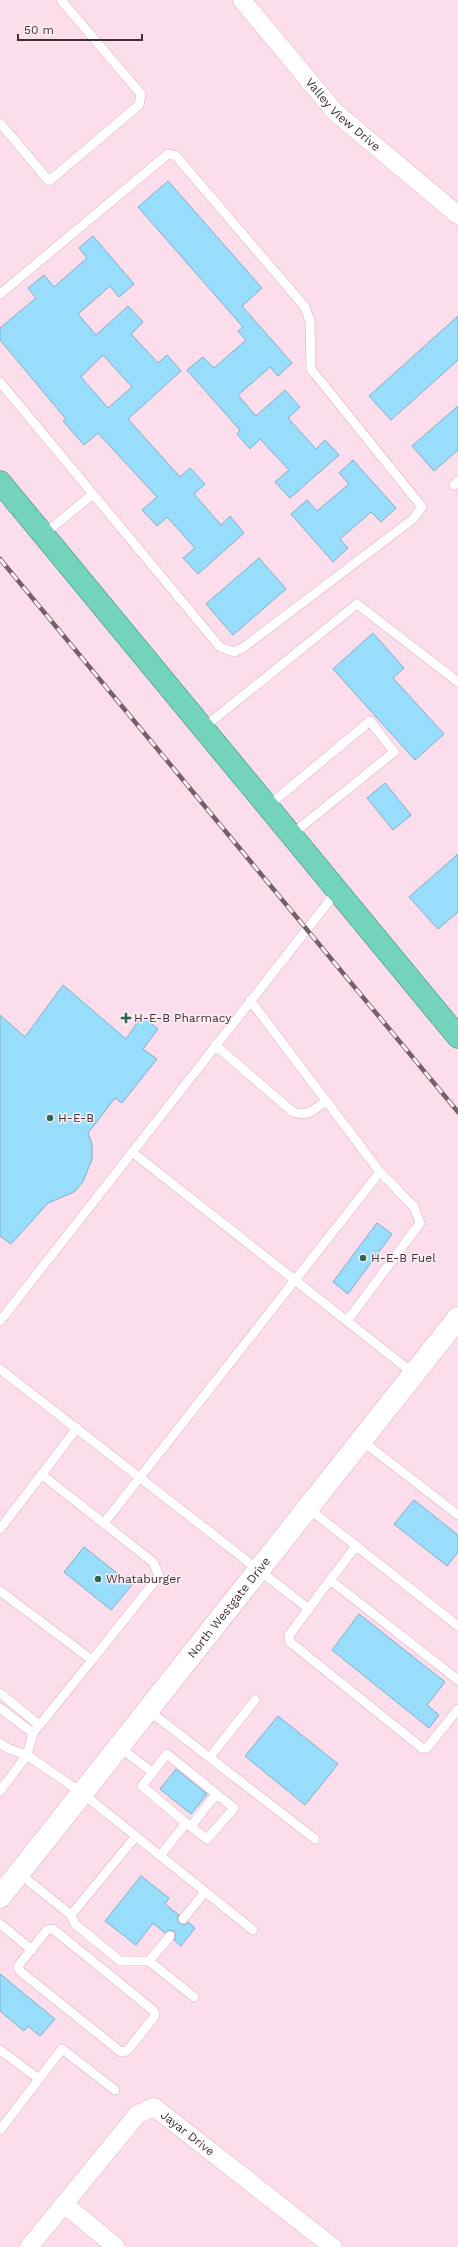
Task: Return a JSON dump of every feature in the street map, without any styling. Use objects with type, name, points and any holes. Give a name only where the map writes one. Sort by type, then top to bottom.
[{"type":"main road","points":[[0,482],[458,1037]]},
{"type":"street","name":"Valley View Drive","points":[[242,0],[335,112],[458,215]]},
{"type":"street","name":"North Westgate Drive","points":[[0,1897],[458,1318]]},
{"type":"street","name":"Jayar Drive","points":[[29,2247],[136,2115],[154,2107],[333,2247]]},
{"type":"street","points":[[64,2204],[116,2247]]},
{"type":"lane","points":[[0,123],[49,181],[139,105],[141,94],[61,0]]},
{"type":"lane","points":[[0,294],[168,154],[176,156],[305,307],[310,321],[311,369],[422,507],[413,519],[244,647],[234,652],[220,647],[0,382]]},
{"type":"lane","points":[[44,534],[93,494]]},
{"type":"lane","points":[[203,728],[357,604],[458,682]]},
{"type":"lane","points":[[268,806],[370,721],[394,752],[291,835]]},
{"type":"lane","points":[[0,1321],[250,1000],[337,891]]},
{"type":"lane","points":[[250,1000],[380,1172],[414,1207],[420,1223],[347,1321]]},
{"type":"lane","points":[[215,1045],[293,1112],[302,1115],[308,1113],[326,1101]]},
{"type":"lane","points":[[132,1152],[413,1373]]},
{"type":"lane","points":[[104,1523],[380,1172]]},
{"type":"lane","points":[[0,1369],[309,1609]]},
{"type":"lane","points":[[0,1529],[77,1428]]},
{"type":"lane","points":[[361,1440],[458,1515]]},
{"type":"lane","points":[[0,1791],[27,1755],[32,1733],[159,1576],[154,1562],[41,1474]]},
{"type":"lane","points":[[308,1508],[457,1623]]},
{"type":"lane","points":[[356,1546],[289,1635],[290,1642],[422,1748],[427,1748],[458,1709]]},
{"type":"lane","points":[[330,1580],[458,1680]]},
{"type":"lane","points":[[0,1590],[92,1660]]},
{"type":"lane","points":[[0,1692],[39,1725]]},
{"type":"lane","points":[[210,1757],[255,1700]]},
{"type":"lane","points":[[0,1708],[32,1733]]},
{"type":"lane","points":[[148,1710],[315,1839]]},
{"type":"lane","points":[[0,1742],[9,1749],[27,1755],[82,1793],[253,1930]]},
{"type":"lane","points":[[119,1747],[152,1772]]},
{"type":"lane","points":[[167,1754],[216,1794],[234,1808],[207,1839],[142,1786],[167,1754]]},
{"type":"lane","points":[[160,1856],[216,1794]]},
{"type":"lane","points":[[71,1915],[136,1836]]},
{"type":"lane","points":[[19,1873],[71,1915],[75,1924],[120,1961],[150,1961],[194,1997]]},
{"type":"lane","points":[[183,1918],[205,1892]]},
{"type":"lane","points":[[0,1924],[32,1950]]},
{"type":"lane","points":[[53,1929],[154,2011],[155,2016],[127,2051],[121,2052],[20,1971],[18,1966],[32,1950],[47,1930],[53,1929]]},
{"type":"lane","points":[[150,1961],[170,1936]]},
{"type":"lane","points":[[0,2130],[62,2049],[115,2090]]},
{"type":"lane","points":[[0,2050],[39,2079]]},
{"type":"building","points":[[168,181],[262,288],[242,306],[292,363],[278,376],[270,367],[238,395],[256,416],[285,390],[300,407],[288,418],[316,449],[325,440],[339,455],[290,498],[275,482],[289,470],[260,439],[250,449],[237,434],[240,430],[187,370],[203,357],[214,368],[246,340],[238,331],[243,327],[138,207]]},
{"type":"building","points":[[93,236],[134,284],[119,297],[110,286],[78,314],[96,335],[128,306],[143,322],[131,334],[158,363],[167,355],[181,371],[128,419],[180,477],[190,468],[205,484],[194,494],[221,525],[230,516],[244,533],[198,574],[183,558],[195,548],[167,517],[157,526],[142,510],[157,497],[98,433],[84,445],[63,421],[66,419],[0,340],[0,328],[36,298],[28,288],[44,275],[54,287],[87,258],[79,248]],"holes":[[[103,355],[132,387],[108,408],[81,377]]]},
{"type":"building","points":[[458,316],[458,360],[391,420],[369,396]]},
{"type":"building","points":[[458,406],[458,450],[434,471],[412,446]]},
{"type":"building","points":[[353,460],[396,508],[381,522],[371,512],[340,539],[348,548],[333,562],[291,514],[307,500],[317,511],[349,484],[339,473]]},
{"type":"building","points":[[259,558],[286,589],[233,635],[206,604]]},
{"type":"building","points":[[373,633],[404,668],[393,678],[444,734],[415,760],[333,669]]},
{"type":"building","points":[[385,783],[411,815],[393,830],[367,798]]},
{"type":"building","points":[[458,854],[458,912],[438,929],[409,897]]},
{"type":"building","name":"H-E-B","points":[[63,985],[126,1039],[142,1016],[158,1029],[143,1049],[157,1059],[122,1103],[115,1098],[88,1133],[92,1144],[92,1159],[83,1182],[74,1192],[48,1203],[11,1244],[0,1236],[0,1015],[25,1037]]},
{"type":"building","name":"H-E-B Fuel","points":[[377,1223],[392,1234],[348,1294],[333,1282]]},
{"type":"building","points":[[414,1500],[458,1535],[458,1552],[447,1566],[394,1524]]},
{"type":"building","name":"Whataburger","points":[[84,1547],[132,1585],[111,1610],[64,1572]]},
{"type":"building","points":[[359,1614],[445,1682],[427,1705],[439,1715],[429,1728],[332,1650]]},
{"type":"building","points":[[278,1716],[338,1764],[305,1805],[245,1756]]},
{"type":"building","points":[[176,1769],[207,1794],[191,1814],[160,1789]]},
{"type":"building","points":[[141,1876],[169,1898],[165,1904],[179,1915],[177,1918],[179,1923],[185,1925],[188,1922],[195,1928],[181,1946],[174,1940],[176,1934],[174,1931],[168,1930],[165,1933],[153,1923],[136,1945],[105,1921]]},
{"type":"building","points":[[0,1974],[55,2019],[40,2036],[28,2026],[24,2031],[0,2011]]},
{"type":"railway","points":[[0,559],[458,1112]]},
{"type":"place","name":"H-E-B Pharmacy","points":[[126,1018]]},
{"type":"place","name":"H-E-B","points":[[50,1118]]},
{"type":"place","name":"H-E-B Fuel","points":[[363,1258]]},
{"type":"place","name":"Whataburger","points":[[98,1579]]}]
